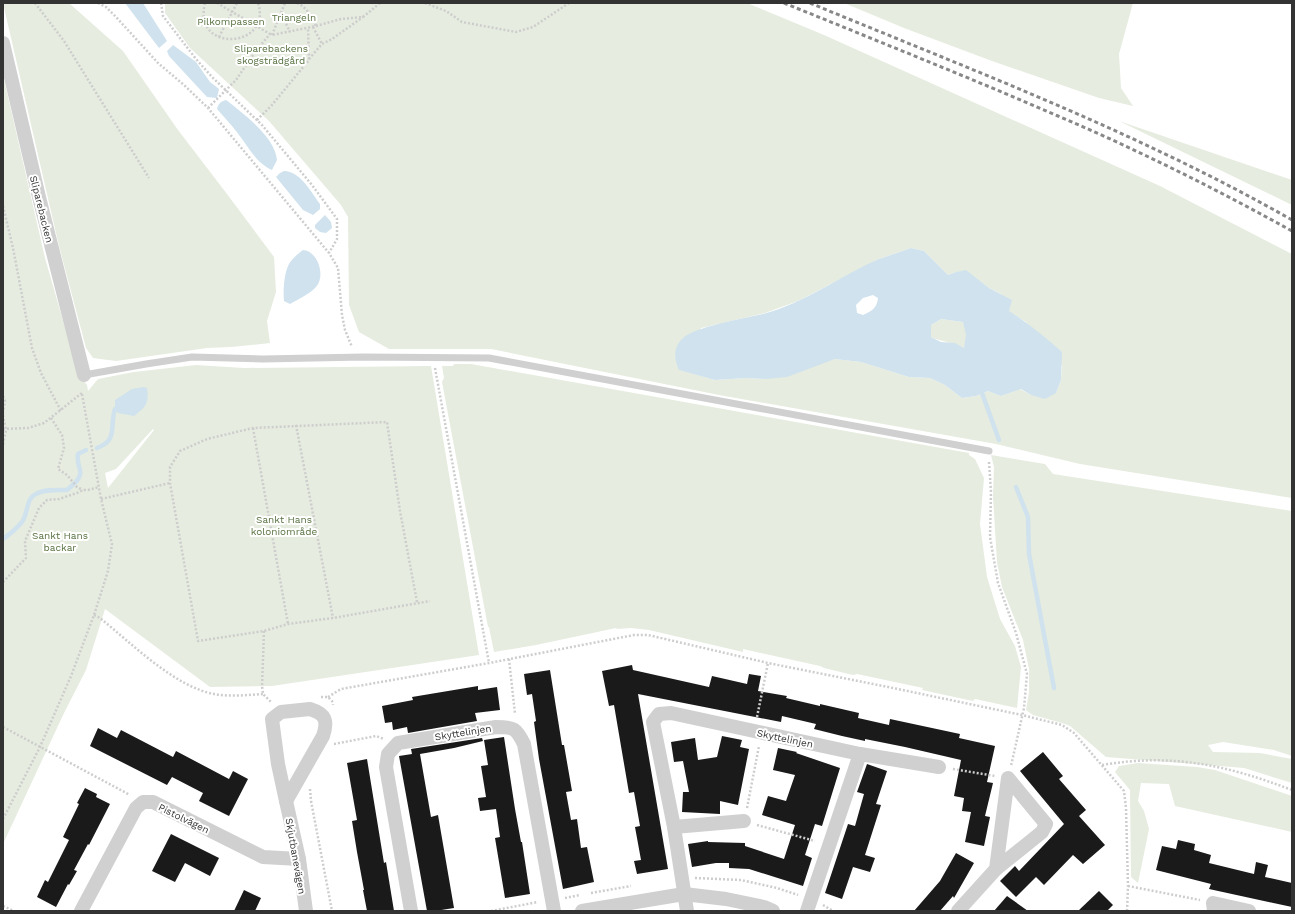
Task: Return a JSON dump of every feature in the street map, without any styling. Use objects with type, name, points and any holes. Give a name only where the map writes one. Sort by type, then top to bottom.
[{"type":"street","name":"Sliparebacken","points":[[3,43],[39,197],[84,375]]},
{"type":"street","name":"Skjutbanevägen","points":[[286,801],[323,736],[326,726],[324,717],[319,712],[310,709],[281,712],[272,719],[278,764],[286,801],[299,859],[306,911]]},
{"type":"street","name":"Skyttelinjen","points":[[688,911],[674,827],[653,722],[659,714],[671,714],[860,754],[938,767]]},
{"type":"street","name":"Skyttelinjen","points":[[398,743],[496,727],[509,727],[517,730]]},
{"type":"street","points":[[517,730],[524,744],[554,911]]},
{"type":"street","points":[[398,743],[388,754],[386,767],[411,911]]},
{"type":"street","points":[[807,911],[860,754]]},
{"type":"street","points":[[996,869],[1008,778]]},
{"type":"street","points":[[958,911],[996,869],[1042,832],[1046,824],[1008,778]]},
{"type":"street","points":[[81,911],[136,808],[142,802]]},
{"type":"street","name":"Pistolvägen","points":[[142,802],[153,802],[263,857],[299,859]]},
{"type":"street","points":[[674,827],[744,821]]},
{"type":"street","points":[[582,911],[684,894],[726,899],[764,907],[773,911]]},
{"type":"street","points":[[1214,907],[1249,911]]},
{"type":"lane","points":[[84,375],[192,357],[263,359],[363,356],[488,358],[989,451]]},
{"type":"path","points":[[35,3],[64,41],[150,178]]},
{"type":"path","points":[[98,3],[106,7],[158,63],[208,108],[330,252],[338,268],[345,330],[352,346],[363,356]]},
{"type":"path","points":[[161,3],[163,16],[196,59],[257,120],[312,185],[337,219],[337,239],[330,252]]},
{"type":"path","points":[[205,3],[203,11],[206,25],[219,37],[229,40],[241,38],[256,26],[259,17],[258,3]]},
{"type":"path","points":[[217,3],[271,35],[308,28],[341,19],[362,17]]},
{"type":"path","points":[[219,37],[237,3]]},
{"type":"path","points":[[208,108],[236,80],[255,52],[271,35],[285,3]]},
{"type":"path","points":[[297,3],[310,14],[322,44]]},
{"type":"path","points":[[257,120],[272,105],[322,44],[380,3]]},
{"type":"path","points":[[425,3],[446,11],[462,22],[516,32],[532,27],[559,11],[569,3]]},
{"type":"path","points":[[281,13],[290,32]]},
{"type":"path","points":[[308,28],[309,60]]},
{"type":"path","points":[[3,206],[13,248],[32,348],[41,373],[61,411]]},
{"type":"path","points":[[433,358],[489,663]]},
{"type":"path","points":[[3,819],[40,747],[71,676],[94,615],[108,571],[112,544],[101,499],[82,394],[84,375]]},
{"type":"path","points":[[4,430],[28,428],[44,423],[82,394]]},
{"type":"path","points":[[3,396],[6,401],[3,414],[3,445]]},
{"type":"path","points":[[51,418],[62,435],[64,448],[58,469],[67,475],[77,487],[83,490]]},
{"type":"path","points":[[417,602],[400,511],[387,422],[253,428],[207,439],[180,451],[170,467],[170,483],[198,641],[264,631],[288,624],[333,618],[417,602],[430,601]]},
{"type":"path","points":[[296,425],[333,618]]},
{"type":"path","points":[[253,428],[288,624]]},
{"type":"path","points":[[938,767],[1008,778],[1026,692],[1027,674],[1016,633],[998,583],[990,537],[991,492],[989,451]]},
{"type":"path","points":[[101,499],[170,483]]},
{"type":"path","points":[[3,582],[26,558],[25,541],[40,508],[47,500],[65,497],[83,490],[99,487]]},
{"type":"path","points":[[94,615],[100,618],[152,661],[184,682],[202,691],[228,696],[263,694],[264,631]]},
{"type":"path","points":[[315,697],[328,697],[340,689],[489,663],[634,635],[648,635],[768,663],[1022,715],[1062,725],[1074,733],[1124,792],[1126,808],[1128,886],[1127,911]]},
{"type":"path","points":[[509,659],[517,730]]},
{"type":"path","points":[[768,663],[744,821],[829,845]]},
{"type":"path","points":[[328,697],[332,701],[334,708]]},
{"type":"path","points":[[271,701],[279,700]]},
{"type":"path","points":[[3,727],[142,802]]},
{"type":"path","points":[[332,740],[329,745],[376,736],[398,743]]},
{"type":"path","points":[[1102,766],[1137,760],[1195,762],[1231,770],[1292,790]]},
{"type":"path","points":[[309,783],[311,801],[332,911]]},
{"type":"path","points":[[1128,886],[1214,907]]},
{"type":"path","points":[[3,906],[14,911]]},
{"type":"path","points":[[1123,911],[1127,907]]},
{"type":"green space","points":[[3,3],[69,3],[123,51],[178,130],[274,257],[276,292],[267,321],[270,343],[207,348],[116,361],[93,358],[86,348],[59,246]]},
{"type":"green space","points":[[165,3],[747,3],[824,35],[1160,186],[1292,254],[1292,498],[1080,464],[996,444],[719,395],[491,349],[389,349],[359,332],[349,305],[348,217],[341,205],[269,121],[190,48],[165,13]],"holes":[[[911,248],[924,251],[948,275],[966,271],[989,288],[1001,294],[1008,311],[1026,322],[1062,366],[1061,380],[1056,393],[1031,395],[1020,389],[1001,396],[988,391],[976,396],[962,398],[945,385],[930,378],[909,377],[861,362],[835,359],[766,379],[746,378],[715,380],[680,370],[701,328],[765,313],[798,301],[879,259]]]},
{"type":"green space","points":[[844,3],[1133,3],[1119,54],[1121,88],[1133,106],[1099,98],[992,61],[904,28]]},
{"type":"green space","name":"Sankt Hans koloniområde","points":[[3,75],[45,258],[78,373],[87,385],[88,391],[98,379],[134,372],[196,365],[244,368],[431,366],[479,655],[272,686],[210,687],[105,609],[86,670],[64,713],[3,844]],"holes":[[[153,429],[154,430],[108,488],[105,473],[116,469]]]},
{"type":"green space","points":[[1119,121],[1292,180],[1292,205]]},
{"type":"green space","points":[[941,319],[963,322],[968,335],[964,348],[956,344],[931,337],[931,325]]},
{"type":"green space","points":[[454,364],[471,364],[969,453],[969,455],[975,459],[984,478],[980,524],[987,577],[1000,619],[1015,646],[1021,667],[1017,708],[975,699],[973,701],[922,690],[923,688],[857,674],[853,675],[743,649],[743,652],[649,630],[631,628],[616,628],[536,645],[494,652],[442,382],[444,378],[442,366],[453,366]]},
{"type":"green space","points":[[991,455],[1045,464],[1053,474],[1292,511],[1292,756],[1274,750],[1223,742],[1208,745],[1213,752],[1260,753],[1292,759],[1292,783],[1244,768],[1106,757],[1070,726],[1033,715],[1026,710],[1029,692],[1029,669],[1023,640],[1002,587],[997,562],[993,496],[994,467]]},
{"type":"green space","points":[[1138,763],[1197,767],[1215,770],[1292,796],[1292,832],[1175,806],[1169,784],[1141,783],[1138,801],[1144,811],[1149,829],[1138,883],[1131,877],[1130,790],[1115,772],[1119,766]]},
{"type":"water","points":[[125,3],[143,3],[167,41],[159,48]]},
{"type":"water","points":[[173,45],[196,62],[210,82],[219,89],[217,98],[207,97],[169,56],[167,51]]},
{"type":"water","points":[[226,100],[258,127],[271,143],[277,160],[272,170],[256,158],[234,128],[217,109],[220,103]]},
{"type":"water","points":[[284,171],[295,174],[300,178],[320,204],[320,209],[313,215],[303,210],[276,177]]},
{"type":"water","points":[[325,215],[331,222],[332,228],[326,233],[320,232],[315,228],[315,225]]},
{"type":"water","points":[[911,248],[924,251],[948,275],[966,270],[989,288],[1012,300],[1009,311],[1036,330],[1062,352],[1061,380],[1056,393],[1045,399],[1031,395],[1021,389],[1001,396],[988,391],[976,396],[962,398],[945,385],[930,378],[909,377],[861,362],[835,359],[787,377],[766,379],[746,378],[715,380],[679,370],[675,358],[677,346],[682,339],[688,335],[708,327],[778,309],[808,296],[879,259]],"holes":[[[873,295],[878,298],[874,309],[863,315],[857,313],[856,305],[863,298]],[[941,319],[963,322],[966,335],[964,348],[955,343],[941,342],[931,337],[931,325]]]},
{"type":"water","points":[[303,250],[308,251],[313,255],[319,265],[319,282],[314,289],[290,304],[284,301],[285,275],[291,261]]},
{"type":"water","points":[[143,387],[147,388],[148,397],[144,407],[134,416],[118,413],[115,409],[115,400],[132,389]]},
{"type":"building","points":[[632,665],[633,670],[709,687],[712,676],[747,684],[749,674],[761,676],[758,691],[787,696],[786,698],[820,706],[820,704],[859,713],[858,718],[889,725],[890,719],[960,734],[959,738],[995,746],[987,782],[993,783],[985,816],[990,817],[984,846],[965,842],[971,812],[962,811],[964,798],[954,796],[961,760],[905,747],[842,736],[814,729],[816,724],[782,716],[781,722],[638,694],[668,869],[637,874],[634,861],[641,860],[635,827],[640,826],[634,792],[629,793],[614,705],[609,706],[602,671]]},
{"type":"building","points":[[550,670],[562,745],[564,745],[572,791],[566,792],[571,820],[577,819],[581,848],[587,847],[594,882],[563,889],[539,759],[532,694],[527,695],[524,674]]},
{"type":"building","points":[[478,686],[478,690],[497,687],[500,710],[475,713],[477,721],[408,733],[407,727],[393,730],[392,722],[385,723],[382,706],[413,700],[412,697]]},
{"type":"building","points":[[98,728],[117,738],[121,730],[173,757],[176,751],[229,779],[233,771],[248,779],[229,816],[199,801],[203,793],[172,777],[167,785],[90,746]]},
{"type":"building","points":[[722,736],[742,740],[740,747],[749,749],[738,805],[720,801],[720,814],[682,812],[683,792],[689,792],[683,761],[674,762],[671,742],[695,738],[698,760],[717,757]]},
{"type":"building","points":[[504,737],[530,894],[505,898],[495,838],[500,837],[496,809],[480,811],[478,798],[486,797],[481,766],[488,765],[484,740]]},
{"type":"building","points":[[482,738],[483,741],[420,754],[431,817],[438,815],[454,908],[427,911],[399,756],[412,754],[411,749]]},
{"type":"building","points":[[778,748],[797,752],[796,753],[840,768],[822,826],[815,824],[805,855],[812,858],[803,886],[749,869],[729,868],[729,863],[716,863],[692,867],[688,844],[708,841],[745,843],[745,846],[784,859],[795,825],[762,815],[768,796],[786,801],[795,775],[773,770]]},
{"type":"building","points":[[1043,752],[1063,776],[1059,779],[1086,810],[1079,816],[1105,845],[1083,864],[1073,855],[1044,885],[1036,877],[1016,897],[1000,881],[1015,866],[1019,871],[1064,824],[1020,771]]},
{"type":"building","points":[[367,759],[384,863],[386,862],[394,911],[367,911],[363,890],[352,821],[357,820],[347,763]]},
{"type":"building","points":[[867,764],[887,771],[876,804],[881,805],[865,855],[875,858],[870,872],[853,867],[842,899],[825,893],[848,824],[855,826],[864,794],[857,792]]},
{"type":"building","points":[[85,788],[97,794],[96,797],[110,804],[74,870],[77,871],[69,885],[68,884],[56,907],[37,897],[45,880],[48,882],[69,840],[63,837]]},
{"type":"building","points":[[171,834],[219,858],[210,876],[185,863],[175,882],[152,871]]},
{"type":"building","points":[[1178,840],[1195,844],[1194,850],[1211,855],[1209,863],[1254,874],[1256,862],[1268,865],[1265,877],[1292,883],[1292,907],[1209,889],[1211,884],[1156,870],[1162,846],[1176,849]]},
{"type":"building","points":[[956,853],[974,863],[954,898],[953,896],[940,911],[914,911],[940,881]]},
{"type":"building","points":[[244,890],[261,898],[255,911],[234,911]]},
{"type":"building","points":[[1099,891],[1113,905],[1107,911],[1078,911]]},
{"type":"building","points":[[1007,896],[1028,911],[994,911]]},
{"type":"waterway","points":[[982,393],[999,440]]},
{"type":"waterway","points":[[97,448],[104,445],[111,437],[115,409]]},
{"type":"waterway","points":[[3,539],[22,522],[30,499],[33,496],[40,492],[67,490],[74,484],[80,476],[78,454],[86,450]]},
{"type":"waterway","points":[[1016,487],[1028,517],[1029,554],[1054,688]]},
{"type":"railway","points":[[784,3],[1024,101],[1118,142],[1235,200],[1292,231]]},
{"type":"railway","points":[[810,3],[1076,113],[1212,177],[1292,220]]},
{"type":"park label","name":"Triangeln","points":[[294,17]]},
{"type":"park label","name":"Pilkompassen","points":[[231,21]]},
{"type":"park label","name":"Sliparebackens skogsträdgård","points":[[271,54]]},
{"type":"park label","name":"Sankt Hans backar","points":[[60,540]]}]
